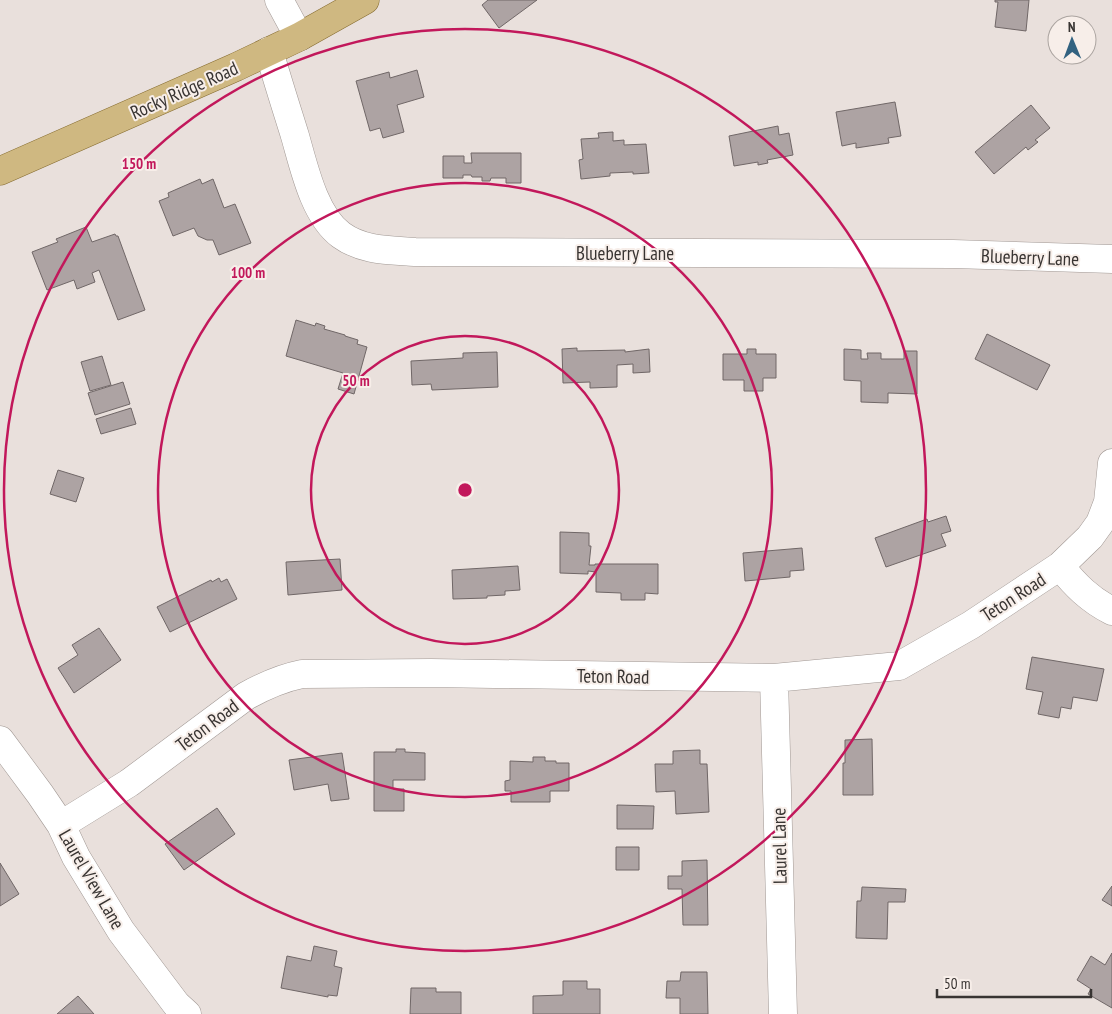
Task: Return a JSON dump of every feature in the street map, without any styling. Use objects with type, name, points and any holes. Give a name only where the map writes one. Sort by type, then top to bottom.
[{"type":"main road","name":"Rocky Ridge Road","points":[[0,171],[236,67],[299,37],[365,0]]},
{"type":"street","points":[[279,0],[299,37]]},
{"type":"street","name":"Blueberry Lane","points":[[269,51],[316,200],[332,228],[354,243],[371,249],[425,252],[953,254],[1112,259]]},
{"type":"street","name":"Teton Road","points":[[61,826],[129,783],[246,696],[263,686],[302,674],[774,678],[899,666],[971,625],[1060,566],[1090,537],[1100,523],[1108,502],[1112,463]]},
{"type":"street","points":[[1060,566],[1076,586],[1103,607],[1112,611]]},
{"type":"street","name":"Laurel Lane","points":[[774,678],[783,1014]]},
{"type":"street","name":"Laurel View Lane","points":[[0,740],[35,786],[61,826],[76,857],[121,931],[176,1004],[187,1014]]},
{"type":"building","points":[[488,0],[537,0],[499,28],[482,5]]},
{"type":"building","points":[[995,0],[1029,0],[1026,31],[995,27],[998,2],[995,2]]},
{"type":"building","points":[[417,70],[424,97],[397,105],[404,132],[383,138],[380,128],[370,131],[356,81],[389,72],[390,78]]},
{"type":"building","points":[[895,102],[901,136],[888,138],[889,143],[856,148],[856,143],[842,146],[836,112]]},
{"type":"building","points":[[1031,105],[1050,128],[1035,140],[1038,142],[1028,150],[1026,147],[994,174],[975,152]]},
{"type":"building","points":[[778,126],[779,135],[789,133],[793,155],[767,160],[768,163],[758,165],[758,162],[734,166],[729,136]]},
{"type":"building","points":[[613,132],[613,141],[624,140],[624,145],[646,144],[649,173],[610,173],[610,176],[581,179],[579,160],[583,159],[581,139],[599,138],[598,133]]},
{"type":"building","points":[[471,153],[521,153],[521,183],[506,183],[506,178],[491,178],[490,181],[482,181],[482,177],[472,177],[471,175],[463,175],[463,178],[443,178],[443,156],[464,156],[464,163],[472,163]]},
{"type":"building","points":[[200,179],[202,184],[213,179],[224,208],[235,204],[251,243],[219,255],[213,240],[207,240],[198,236],[194,228],[173,236],[159,201],[169,197],[168,193]]},
{"type":"building","points":[[86,227],[92,242],[115,234],[118,236],[145,310],[118,320],[99,270],[92,273],[95,282],[77,289],[74,280],[47,290],[32,252],[58,242],[56,239]]},
{"type":"building","points":[[296,320],[315,326],[316,323],[325,326],[324,329],[358,340],[357,344],[367,347],[354,394],[338,389],[343,373],[286,356]]},
{"type":"building","points":[[987,334],[1050,365],[1037,390],[975,359]]},
{"type":"building","points":[[577,348],[577,351],[625,350],[625,352],[649,349],[650,372],[633,373],[633,364],[617,365],[617,387],[590,388],[590,382],[563,383],[562,349]]},
{"type":"building","points":[[747,349],[756,349],[756,354],[776,354],[776,378],[763,378],[763,391],[744,391],[744,380],[723,380],[723,354],[747,354]]},
{"type":"building","points":[[844,349],[861,350],[861,359],[868,359],[867,353],[881,353],[881,359],[904,359],[904,351],[917,351],[917,394],[888,393],[888,403],[861,402],[861,381],[844,380]]},
{"type":"building","points":[[497,352],[498,387],[432,390],[431,384],[412,385],[411,361],[463,358],[463,353]]},
{"type":"building","points":[[102,356],[111,385],[90,391],[81,362]]},
{"type":"building","points":[[123,382],[130,404],[95,415],[88,393]]},
{"type":"building","points":[[131,408],[136,424],[101,434],[96,419]]},
{"type":"building","points":[[58,470],[84,478],[76,502],[50,494]]},
{"type":"building","points":[[946,516],[951,531],[941,534],[946,546],[886,567],[875,538],[927,519],[928,522]]},
{"type":"building","points":[[560,532],[589,533],[589,546],[591,546],[589,565],[658,564],[658,594],[645,593],[645,600],[621,600],[621,593],[596,592],[596,572],[588,571],[588,574],[560,573]]},
{"type":"building","points":[[802,548],[804,570],[790,571],[790,577],[745,581],[743,553]]},
{"type":"building","points":[[340,559],[342,590],[288,595],[286,562]]},
{"type":"building","points":[[518,566],[520,590],[505,591],[505,595],[487,596],[487,598],[453,599],[452,570]]},
{"type":"building","points":[[219,578],[221,582],[227,579],[237,599],[170,632],[157,607],[211,580],[212,582]]},
{"type":"building","points":[[99,628],[121,660],[74,693],[58,668],[78,655],[72,645]]},
{"type":"building","points":[[1032,657],[1104,669],[1097,701],[1073,697],[1071,709],[1061,707],[1059,718],[1038,714],[1043,692],[1026,689]]},
{"type":"building","points":[[872,739],[873,795],[843,795],[845,740]]},
{"type":"building","points":[[396,749],[405,749],[405,752],[425,753],[425,780],[393,780],[393,789],[404,789],[404,811],[374,811],[374,752],[396,752]]},
{"type":"building","points":[[700,750],[700,764],[707,764],[709,812],[676,814],[675,791],[656,792],[655,764],[673,764],[673,751]]},
{"type":"building","points":[[342,753],[349,799],[331,801],[328,784],[294,790],[289,760]]},
{"type":"building","points":[[533,757],[545,757],[545,761],[556,761],[556,763],[569,763],[569,791],[550,791],[550,802],[511,802],[511,791],[505,791],[505,781],[510,780],[510,761],[533,762]]},
{"type":"building","points":[[617,805],[654,806],[653,829],[617,829]]},
{"type":"building","points":[[217,808],[235,834],[184,870],[165,844]]},
{"type":"building","points":[[616,847],[639,847],[639,870],[616,870]]},
{"type":"building","points":[[707,860],[708,925],[683,925],[682,889],[668,889],[668,876],[682,876],[682,861]]},
{"type":"building","points":[[0,863],[19,894],[0,906]]},
{"type":"building","points":[[1112,886],[1112,906],[1102,900]]},
{"type":"building","points":[[862,887],[906,889],[905,902],[888,902],[887,939],[856,938],[857,901],[861,901]]},
{"type":"building","points":[[314,946],[337,951],[334,966],[342,968],[337,996],[328,995],[328,997],[281,988],[287,956],[311,961]]},
{"type":"building","points":[[1112,953],[1112,1008],[1088,994],[1091,989],[1077,980],[1091,956],[1105,965]]},
{"type":"building","points":[[681,972],[707,972],[708,1014],[680,1014],[680,998],[666,998],[667,981],[680,981]]},
{"type":"building","points":[[563,981],[587,981],[587,989],[600,989],[600,1014],[533,1014],[533,996],[563,995]]},
{"type":"building","points":[[411,988],[436,988],[436,992],[461,992],[461,1014],[410,1014]]},
{"type":"building","points":[[78,996],[94,1014],[57,1014]]}]
